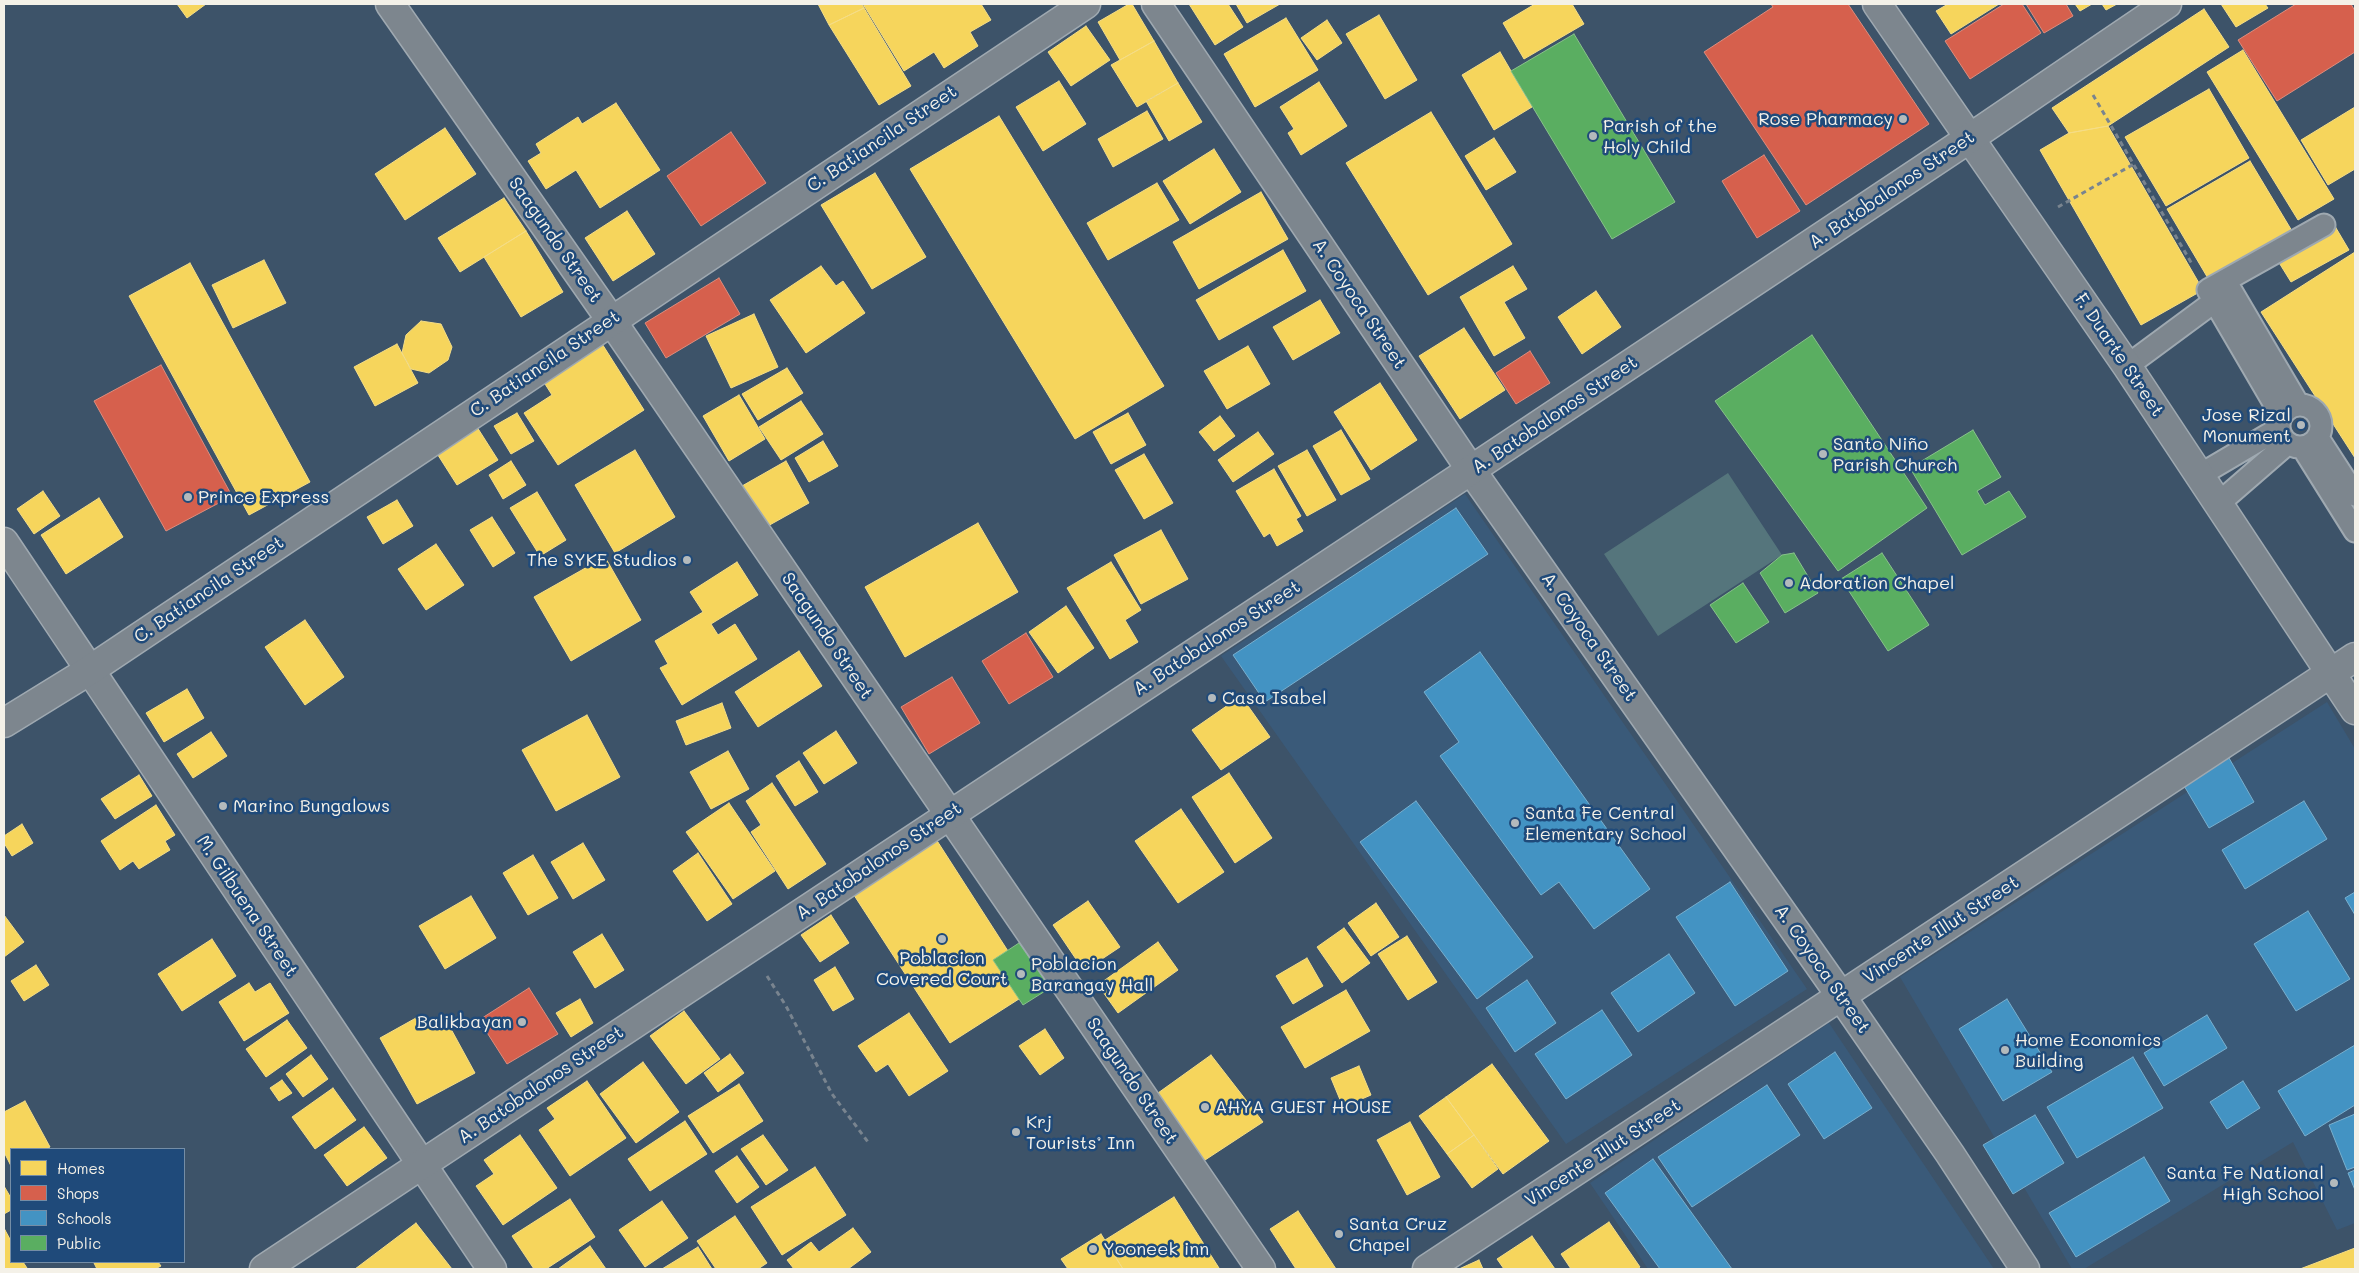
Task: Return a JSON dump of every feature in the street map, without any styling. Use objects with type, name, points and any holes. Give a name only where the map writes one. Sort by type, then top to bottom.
[{"type":"street","name":"Saagundo Street","points":[[390,4],[610,320],[1261,1269]]},
{"type":"street","name":"C. Batiancila Street","points":[[4,723],[90,670],[610,320],[1086,4]]},
{"type":"street","name":"A. Coyoca Street","points":[[1156,4],[1471,470],[1842,996],[1950,1154],[2025,1269]]},
{"type":"street","name":"F. Duarte Street","points":[[1877,4],[2127,366],[2355,710]]},
{"type":"street","name":"A. Batobalonos Street","points":[[264,1269],[1471,470],[1970,138],[2167,4]]},
{"type":"street","name":"M. Gilbuena Street","points":[[4,542],[492,1269]]},
{"type":"street","name":"Vincente Illut Street","points":[[1427,1269],[2355,657]]},
{"type":"lane","points":[[2127,366],[2216,291],[2324,225]]},
{"type":"lane","points":[[2216,291],[2294,430],[2355,531]]},
{"type":"lane","points":[[2200,475],[2294,430]]},
{"type":"lane","points":[[2294,430],[2355,495]]},
{"type":"lane","points":[[2219,503],[2294,430]]},
{"type":"path","points":[[2076,66],[2134,164],[2216,291]]},
{"type":"path","points":[[2028,224],[2134,164]]},
{"type":"path","points":[[749,947],[786,1006],[832,1094],[868,1142]]},
{"type":"shaded area","name":"Santa Fe Central Elementary School","points":[[1465,494],[1807,989],[1566,1144],[1221,656]]},
{"type":"shaded area","points":[[2327,702],[2355,749],[2355,1223],[2337,1230],[2293,1142],[2084,1269],[2072,1269],[1900,977]]},
{"type":"shaded area","points":[[1829,1023],[1994,1269],[1648,1269],[1590,1183]]},
{"type":"green space","points":[[1728,473],[1782,555],[1658,636],[1604,554]]},
{"type":"building: Homes","points":[[177,4],[206,4],[187,18]]},
{"type":"building: Homes","points":[[818,4],[862,4],[864,8],[829,25]]},
{"type":"building: Homes","points":[[863,4],[981,4],[991,20],[970,32],[978,46],[944,68],[934,52],[904,71]]},
{"type":"building: Homes","points":[[1132,4],[1154,41],[1120,60],[1098,22]]},
{"type":"building: Homes","points":[[1189,4],[1228,4],[1243,27],[1215,45]]},
{"type":"building: Homes","points":[[1236,4],[1280,4],[1247,23]]},
{"type":"building: Homes","points":[[1535,4],[1572,4],[1584,24],[1524,59],[1503,23]]},
{"type":"building: Homes","points":[[1948,4],[1999,4],[1951,34],[1936,11]]},
{"type":"building: Homes","points":[[2075,4],[2092,4],[2080,11]]},
{"type":"building: Homes","points":[[2102,4],[2117,4],[2106,10]]},
{"type":"building: Homes","points":[[2221,4],[2265,4],[2268,8],[2236,27]]},
{"type":"building: Homes","points":[[864,8],[911,86],[879,105],[829,25]]},
{"type":"building: Homes","points":[[2204,9],[2229,47],[2108,126],[2069,133],[2052,108]]},
{"type":"building: Homes","points":[[1379,15],[1417,80],[1385,99],[1346,34]]},
{"type":"building: Homes","points":[[1286,18],[1318,70],[1255,107],[1224,54]]},
{"type":"building: Homes","points":[[1327,20],[1342,43],[1317,60],[1301,38]]},
{"type":"building: Homes","points":[[1086,26],[1110,60],[1071,86],[1048,52]]},
{"type":"building: Homes","points":[[1154,41],[1178,83],[1137,107],[1111,65]]},
{"type":"building: Homes","points":[[2243,50],[2334,199],[2298,220],[2207,72]]},
{"type":"building: Homes","points":[[1500,52],[1532,107],[1494,130],[1462,75]]},
{"type":"building: Homes","points":[[1059,81],[1086,124],[1043,151],[1016,107]]},
{"type":"building: Homes","points":[[1319,82],[1347,126],[1301,155],[1288,133],[1294,129],[1280,107]]},
{"type":"building: Homes","points":[[1178,83],[1202,122],[1169,141],[1146,101]]},
{"type":"building: Homes","points":[[2209,89],[2249,158],[2166,206],[2125,137]]},
{"type":"building: Homes","points":[[616,103],[660,170],[600,208],[576,170],[546,189],[528,161],[541,153],[536,144],[578,117],[582,124]]},
{"type":"building: Homes","points":[[2355,107],[2355,169],[2328,185],[2301,140]]},
{"type":"building: Homes","points":[[1147,111],[1163,139],[1113,167],[1098,139]]},
{"type":"building: Homes","points":[[1431,112],[1512,244],[1428,295],[1346,163]]},
{"type":"building: Homes","points":[[999,116],[1164,386],[1075,439],[910,169]]},
{"type":"building: Homes","points":[[2108,126],[2203,290],[2141,325],[2040,150],[2069,133]]},
{"type":"building: Homes","points":[[445,128],[476,174],[405,220],[375,174]]},
{"type":"building: Homes","points":[[1494,138],[1516,172],[1486,190],[1465,156]]},
{"type":"building: Homes","points":[[1214,149],[1241,192],[1190,224],[1163,181]]},
{"type":"building: Homes","points":[[2250,161],[2292,231],[2209,280],[2167,209]]},
{"type":"building: Homes","points":[[875,173],[926,257],[872,289],[821,205]]},
{"type":"building: Homes","points":[[1157,183],[1179,220],[1108,260],[1087,223]]},
{"type":"building: Homes","points":[[1261,192],[1288,239],[1199,289],[1173,242]]},
{"type":"building: Homes","points":[[504,198],[526,231],[460,272],[438,238]]},
{"type":"building: Homes","points":[[627,211],[655,254],[613,281],[585,238]]},
{"type":"building: Homes","points":[[2336,228],[2349,250],[2291,282],[2278,261]]},
{"type":"building: Homes","points":[[526,231],[563,292],[521,317],[484,257]]},
{"type":"building: Homes","points":[[1283,250],[1306,291],[1219,340],[1196,300]]},
{"type":"building: Homes","points":[[2355,252],[2355,458],[2261,312]]},
{"type":"building: Homes","points":[[264,260],[286,303],[233,328],[212,285]]},
{"type":"building: Homes","points":[[190,263],[310,482],[249,515],[129,296]]},
{"type":"building: Homes","points":[[821,266],[836,286],[843,281],[865,313],[806,353],[770,300]]},
{"type":"building: Homes","points":[[1513,266],[1527,289],[1504,302],[1525,338],[1494,356],[1460,297]]},
{"type":"building: Homes","points":[[1596,291],[1621,327],[1582,354],[1558,317]]},
{"type":"building: Homes","points":[[1320,300],[1340,333],[1293,360],[1273,327]]},
{"type":"building: Homes","points":[[754,314],[778,367],[731,388],[706,336]]},
{"type":"building: Homes","points":[[421,321],[441,324],[452,347],[448,360],[429,373],[411,369],[402,353],[406,335]]},
{"type":"building: Homes","points":[[1464,328],[1505,390],[1460,419],[1419,356]]},
{"type":"building: Homes","points":[[599,339],[644,410],[558,465],[524,413],[552,395],[540,376]]},
{"type":"building: Homes","points":[[397,344],[418,383],[375,406],[354,367]]},
{"type":"building: Homes","points":[[1248,346],[1270,384],[1227,409],[1204,371]]},
{"type":"building: Homes","points":[[787,368],[803,393],[758,420],[742,394]]},
{"type":"building: Homes","points":[[1380,383],[1417,440],[1371,470],[1334,412]]},
{"type":"building: Homes","points":[[739,395],[765,439],[729,461],[703,416]]},
{"type":"building: Homes","points":[[801,401],[823,434],[781,460],[759,427]]},
{"type":"building: Homes","points":[[517,413],[534,441],[511,454],[494,426]]},
{"type":"building: Homes","points":[[1128,413],[1146,445],[1111,464],[1093,432]]},
{"type":"building: Homes","points":[[1220,416],[1235,436],[1214,451],[1199,432]]},
{"type":"building: Homes","points":[[477,427],[498,460],[457,485],[436,452]]},
{"type":"building: Homes","points":[[1341,430],[1370,479],[1341,495],[1313,446]]},
{"type":"building: Homes","points":[[1258,432],[1274,454],[1233,482],[1218,460]]},
{"type":"building: Homes","points":[[823,441],[838,466],[809,482],[795,458]]},
{"type":"building: Homes","points":[[635,450],[675,517],[615,553],[575,485]]},
{"type":"building: Homes","points":[[1307,450],[1336,500],[1307,516],[1278,466]]},
{"type":"building: Homes","points":[[1144,454],[1173,503],[1144,519],[1115,470]]},
{"type":"building: Homes","points":[[511,461],[526,485],[503,499],[489,475]]},
{"type":"building: Homes","points":[[786,461],[809,503],[766,527],[742,486]]},
{"type":"building: Homes","points":[[1274,469],[1301,516],[1296,519],[1303,531],[1277,546],[1270,533],[1264,537],[1236,491]]},
{"type":"building: Homes","points":[[43,491],[60,516],[34,534],[17,509]]},
{"type":"building: Homes","points":[[537,492],[566,540],[540,556],[510,508]]},
{"type":"building: Homes","points":[[99,498],[123,537],[66,574],[41,535]]},
{"type":"building: Homes","points":[[397,500],[413,526],[383,544],[367,517]]},
{"type":"building: Homes","points":[[492,517],[515,553],[493,567],[470,530]]},
{"type":"building: Homes","points":[[978,523],[1018,592],[905,657],[865,587]]},
{"type":"building: Homes","points":[[1161,530],[1188,579],[1141,604],[1114,555]]},
{"type":"building: Homes","points":[[436,544],[464,585],[426,610],[398,569]]},
{"type":"building: Homes","points":[[605,557],[641,620],[571,661],[534,597]]},
{"type":"building: Homes","points":[[737,562],[758,595],[711,624],[718,635],[735,624],[757,659],[682,705],[660,668],[668,664],[655,641],[703,612],[690,592]]},
{"type":"building: Homes","points":[[1111,562],[1141,610],[1125,620],[1138,642],[1110,659],[1067,588]]},
{"type":"building: Homes","points":[[1066,606],[1094,648],[1058,673],[1029,632]]},
{"type":"building: Homes","points":[[305,620],[344,677],[305,705],[265,647]]},
{"type":"building: Homes","points":[[799,651],[822,686],[758,727],[735,692]]},
{"type":"building: Homes","points":[[187,689],[204,718],[164,742],[146,713]]},
{"type":"building: Homes","points":[[1241,696],[1270,737],[1221,770],[1192,730]]},
{"type":"building: Homes","points":[[722,703],[731,728],[686,745],[676,721]]},
{"type":"building: Homes","points":[[587,715],[620,777],[556,811],[522,750]]},
{"type":"building: Homes","points":[[836,731],[857,763],[824,784],[803,753]]},
{"type":"building: Homes","points":[[211,732],[227,756],[193,778],[177,754]]},
{"type":"building: Homes","points":[[728,751],[749,789],[711,809],[690,772]]},
{"type":"building: Homes","points":[[799,761],[818,792],[795,806],[776,776]]},
{"type":"building: Homes","points":[[1229,773],[1272,838],[1235,863],[1192,797]]},
{"type":"building: Homes","points":[[139,775],[152,796],[115,819],[101,799]]},
{"type":"building: Homes","points":[[772,783],[826,864],[788,889],[751,832],[761,825],[746,801]]},
{"type":"building: Homes","points":[[729,803],[775,871],[733,899],[686,832]]},
{"type":"building: Homes","points":[[156,805],[175,835],[165,841],[170,850],[139,869],[133,861],[120,870],[101,841]]},
{"type":"building: Homes","points":[[1181,809],[1224,872],[1178,903],[1135,841]]},
{"type":"building: Homes","points":[[22,824],[33,843],[12,856],[4,843],[4,836]]},
{"type":"building: Homes","name":"Poblacion Covered Court","points":[[934,836],[1033,990],[950,1043],[850,889]]},
{"type":"building: Homes","points":[[583,843],[605,880],[573,899],[551,862]]},
{"type":"building: Homes","points":[[698,853],[732,904],[707,921],[673,871]]},
{"type":"building: Homes","points":[[533,855],[558,898],[528,915],[503,873]]},
{"type":"building: Homes","points":[[471,896],[496,938],[445,969],[419,926]]},
{"type":"building: Homes","points":[[1088,901],[1120,947],[1084,971],[1053,925]]},
{"type":"building: Homes","points":[[1376,903],[1399,937],[1371,956],[1348,923]]},
{"type":"building: Homes","points":[[4,915],[24,942],[4,957]]},
{"type":"building: Homes","points":[[831,915],[849,943],[820,962],[801,935]]},
{"type":"building: Homes","points":[[1344,928],[1370,963],[1342,983],[1317,947]]},
{"type":"building: Homes","points":[[602,934],[624,970],[595,988],[573,952]]},
{"type":"building: Homes","points":[[1407,936],[1437,982],[1408,1000],[1378,954]]},
{"type":"building: Homes","points":[[212,939],[236,976],[182,1011],[158,974]]},
{"type":"building: Homes","points":[[1158,942],[1178,970],[1118,1013],[1098,985]]},
{"type":"building: Homes","points":[[1307,958],[1323,986],[1293,1004],[1276,976]]},
{"type":"building: Homes","points":[[36,965],[49,985],[24,1001],[11,981]]},
{"type":"building: Homes","points":[[835,967],[854,999],[833,1011],[814,980]]},
{"type":"building: Homes","points":[[249,983],[255,992],[270,983],[289,1013],[244,1041],[219,1002]]},
{"type":"building: Homes","points":[[1346,990],[1370,1031],[1305,1068],[1281,1027]]},
{"type":"building: Homes","points":[[580,999],[593,1023],[571,1037],[556,1013]]},
{"type":"building: Homes","points":[[684,1011],[720,1059],[686,1084],[650,1036]]},
{"type":"building: Homes","points":[[909,1013],[948,1071],[909,1096],[888,1064],[876,1072],[858,1046]]},
{"type":"building: Homes","points":[[416,1018],[423,1030],[445,1018],[475,1073],[417,1104],[380,1038]]},
{"type":"building: Homes","points":[[287,1020],[307,1048],[266,1077],[246,1049]]},
{"type":"building: Homes","points":[[1045,1029],[1064,1058],[1040,1075],[1019,1046]]},
{"type":"building: Homes","points":[[730,1054],[744,1073],[718,1092],[704,1073]]},
{"type":"building: Homes","points":[[311,1055],[328,1079],[303,1097],[286,1074]]},
{"type":"building: Homes","name":"AHYA GUEST HOUSE","points":[[1211,1055],[1263,1122],[1202,1162],[1151,1098]]},
{"type":"building: Homes","points":[[643,1062],[679,1112],[636,1143],[600,1094]]},
{"type":"building: Homes","points":[[1492,1064],[1549,1141],[1503,1174],[1446,1097]]},
{"type":"building: Homes","points":[[1359,1066],[1371,1095],[1343,1107],[1331,1078]]},
{"type":"building: Homes","points":[[282,1080],[292,1093],[279,1101],[270,1088]]},
{"type":"building: Homes","points":[[587,1081],[626,1138],[570,1176],[539,1130],[555,1119],[547,1108]]},
{"type":"building: Homes","points":[[739,1084],[763,1121],[713,1153],[688,1116]]},
{"type":"building: Homes","points":[[333,1088],[356,1120],[315,1149],[292,1117]]},
{"type":"building: Homes","points":[[1446,1097],[1474,1135],[1447,1154],[1419,1116]]},
{"type":"building: Homes","points":[[25,1101],[50,1147],[10,1148],[10,1164],[4,1152],[4,1112]]},
{"type":"building: Homes","points":[[685,1121],[707,1154],[650,1191],[628,1159]]},
{"type":"building: Homes","points":[[1410,1122],[1440,1177],[1407,1195],[1377,1140]]},
{"type":"building: Homes","points":[[364,1127],[387,1158],[347,1186],[324,1155]]},
{"type":"building: Homes","points":[[520,1135],[557,1188],[503,1225],[476,1186],[494,1174],[484,1160]]},
{"type":"building: Homes","points":[[763,1135],[788,1170],[766,1185],[741,1149]]},
{"type":"building: Homes","points":[[1474,1135],[1498,1169],[1472,1188],[1447,1154]]},
{"type":"building: Homes","points":[[737,1156],[759,1187],[737,1203],[715,1171]]},
{"type":"building: Homes","points":[[815,1167],[846,1215],[782,1255],[751,1207]]},
{"type":"building: Homes","points":[[4,1186],[10,1196],[10,1211],[4,1214]]},
{"type":"building: Homes","points":[[1174,1197],[1219,1268],[1123,1269],[1105,1240]]},
{"type":"building: Homes","points":[[570,1199],[595,1237],[546,1269],[534,1269],[512,1236]]},
{"type":"building: Homes","points":[[662,1201],[688,1238],[645,1267],[619,1230]]},
{"type":"building: Homes","points":[[1298,1211],[1336,1269],[1296,1269],[1270,1229]]},
{"type":"building: Homes","points":[[735,1216],[767,1263],[758,1269],[716,1269],[697,1241]]},
{"type":"building: Homes","points":[[1609,1222],[1640,1267],[1637,1269],[1571,1269],[1561,1254]]},
{"type":"building: Homes","points":[[416,1223],[452,1269],[355,1269]]},
{"type":"building: Homes","points":[[853,1228],[871,1252],[848,1269],[794,1269],[787,1260],[811,1242],[819,1252]]},
{"type":"building: Homes","points":[[5,1230],[10,1239],[10,1263],[24,1263],[27,1268],[4,1269]]},
{"type":"building: Homes","name":"Yooneek inn","points":[[1101,1234],[1123,1269],[1068,1269],[1061,1259]]},
{"type":"building: Homes","points":[[1532,1236],[1555,1269],[1504,1269],[1497,1259]]},
{"type":"building: Homes","points":[[590,1246],[606,1269],[558,1269]]},
{"type":"building: Homes","points":[[698,1247],[712,1269],[662,1269]]},
{"type":"building: Homes","points":[[2355,1248],[2355,1269],[2300,1269]]},
{"type":"building: Homes","points":[[1479,1260],[1483,1269],[1459,1269]]},
{"type":"building: Homes","points":[[94,1263],[159,1263],[161,1266],[155,1269],[97,1269]]},
{"type":"building: Shops","points":[[1771,4],[1848,4],[1929,124],[1806,205],[1704,52],[1773,7]]},
{"type":"building: Shops","points":[[2004,4],[2022,4],[2041,33],[1970,79],[1945,41]]},
{"type":"building: Shops","points":[[2026,4],[2066,4],[2073,16],[2044,33]]},
{"type":"building: Shops","points":[[2296,4],[2351,4],[2355,11],[2355,52],[2277,101],[2238,40]]},
{"type":"building: Shops","points":[[731,132],[766,183],[701,226],[667,176]]},
{"type":"building: Shops","points":[[1764,155],[1800,211],[1757,238],[1722,181]]},
{"type":"building: Shops","points":[[719,278],[740,314],[666,358],[645,323]]},
{"type":"building: Shops","points":[[1530,351],[1550,383],[1516,404],[1496,373]]},
{"type":"building: Shops","points":[[161,365],[232,496],[166,531],[94,401]]},
{"type":"building: Shops","points":[[1026,633],[1053,677],[1009,704],[982,661]]},
{"type":"building: Shops","points":[[952,677],[980,723],[929,754],[901,707]]},
{"type":"building: Shops","points":[[529,988],[558,1034],[507,1064],[479,1020]]},
{"type":"building: Schools","points":[[1456,508],[1488,554],[1265,702],[1233,655]]},
{"type":"building: Schools","points":[[1480,652],[1650,889],[1594,929],[1559,882],[1541,895],[1440,756],[1459,742],[1424,692]]},
{"type":"building: Schools","points":[[2229,758],[2254,802],[2209,828],[2183,784]]},
{"type":"building: Schools","points":[[1416,801],[1533,957],[1477,999],[1360,842]]},
{"type":"building: Schools","points":[[2304,801],[2327,839],[2245,889],[2222,850]]},
{"type":"building: Schools","points":[[1730,882],[1788,971],[1735,1006],[1676,917]]},
{"type":"building: Schools","points":[[2355,892],[2355,915],[2345,898]]},
{"type":"building: Schools","points":[[2308,911],[2350,979],[2296,1011],[2254,944]]},
{"type":"building: Schools","points":[[1669,954],[1695,993],[1638,1032],[1611,993]]},
{"type":"building: Schools","points":[[1527,980],[1556,1023],[1515,1052],[1486,1008]]},
{"type":"building: Schools","name":"Home Economics Building","points":[[2007,999],[2052,1072],[2003,1101],[1959,1029]]},
{"type":"building: Schools","points":[[1602,1010],[1632,1055],[1566,1099],[1535,1054]]},
{"type":"building: Schools","points":[[2207,1015],[2227,1048],[2164,1086],[2144,1053]]},
{"type":"building: Schools","points":[[2355,1045],[2355,1105],[2305,1136],[2278,1091]]},
{"type":"building: Schools","points":[[1835,1052],[1872,1108],[1824,1139],[1788,1084]]},
{"type":"building: Schools","points":[[2133,1057],[2163,1108],[2077,1158],[2047,1107]]},
{"type":"building: Schools","points":[[2243,1081],[2260,1108],[2227,1129],[2210,1102]]},
{"type":"building: Schools","points":[[1767,1085],[1800,1135],[1692,1207],[1658,1157]]},
{"type":"building: Schools","points":[[2355,1114],[2355,1167],[2347,1170],[2329,1125]]},
{"type":"building: Schools","points":[[2035,1115],[2064,1163],[2013,1194],[1983,1145]]},
{"type":"building: Schools","points":[[2144,1157],[2170,1201],[2076,1257],[2049,1213]]},
{"type":"building: Schools","points":[[1653,1159],[1732,1269],[1660,1269],[1605,1193]]},
{"type":"building: Schools","points":[[2355,1170],[2355,1190],[2348,1173]]},
{"type":"building: Public","name":"Parish of the Holy Child","points":[[1574,34],[1675,202],[1612,239],[1511,71]]},
{"type":"building: Public","name":"Santo Niño Parish Church","points":[[1812,335],[1927,508],[1838,571],[1715,401]]},
{"type":"building: Public","points":[[1973,430],[2001,477],[1977,491],[1985,505],[2009,491],[2026,517],[1962,555],[1910,468]]},
{"type":"building: Public","name":"Adoration Chapel","points":[[1794,553],[1818,593],[1785,613],[1760,573],[1782,555]]},
{"type":"building: Public","points":[[1882,553],[1929,625],[1888,651],[1841,579]]},
{"type":"building: Public","points":[[1743,583],[1769,622],[1736,643],[1710,605]]},
{"type":"building: Public","name":"Poblacion Barangay Hall","points":[[1019,943],[1050,988],[1023,1005],[993,960]]},
{"type":"place","name":"Rose Pharmacy","points":[[1903,119]]},
{"type":"place","name":"Parish of the Holy Child","points":[[1593,136]]},
{"type":"place","name":"Jose Rizal Monument","points":[[2301,425]]},
{"type":"place","name":"Santo Niño Parish Church","points":[[1823,454]]},
{"type":"place","name":"Prince Express","points":[[188,497]]},
{"type":"place","name":"The SYKE Studios","points":[[687,560]]},
{"type":"place","name":"Adoration Chapel","points":[[1789,583]]},
{"type":"place","name":"Casa Isabel","points":[[1212,698]]},
{"type":"place","name":"Marino Bungalows","points":[[223,806]]},
{"type":"place","name":"Santa Fe Central Elementary School","points":[[1515,823]]},
{"type":"place","name":"Poblacion Covered Court","points":[[942,939]]},
{"type":"place","name":"Poblacion Barangay Hall","points":[[1021,974]]},
{"type":"place","name":"Balikbayan","points":[[522,1022]]},
{"type":"place","name":"Home Economics Building","points":[[2005,1050]]},
{"type":"place","name":"AHYA GUEST HOUSE","points":[[1205,1107]]},
{"type":"place","name":"Krj Tourists’ Inn","points":[[1016,1132]]},
{"type":"place","name":"Santa Fe National High School","points":[[2334,1183]]},
{"type":"place","name":"Santa Cruz Chapel","points":[[1339,1234]]},
{"type":"place","name":"Yooneek inn","points":[[1093,1249]]}]
